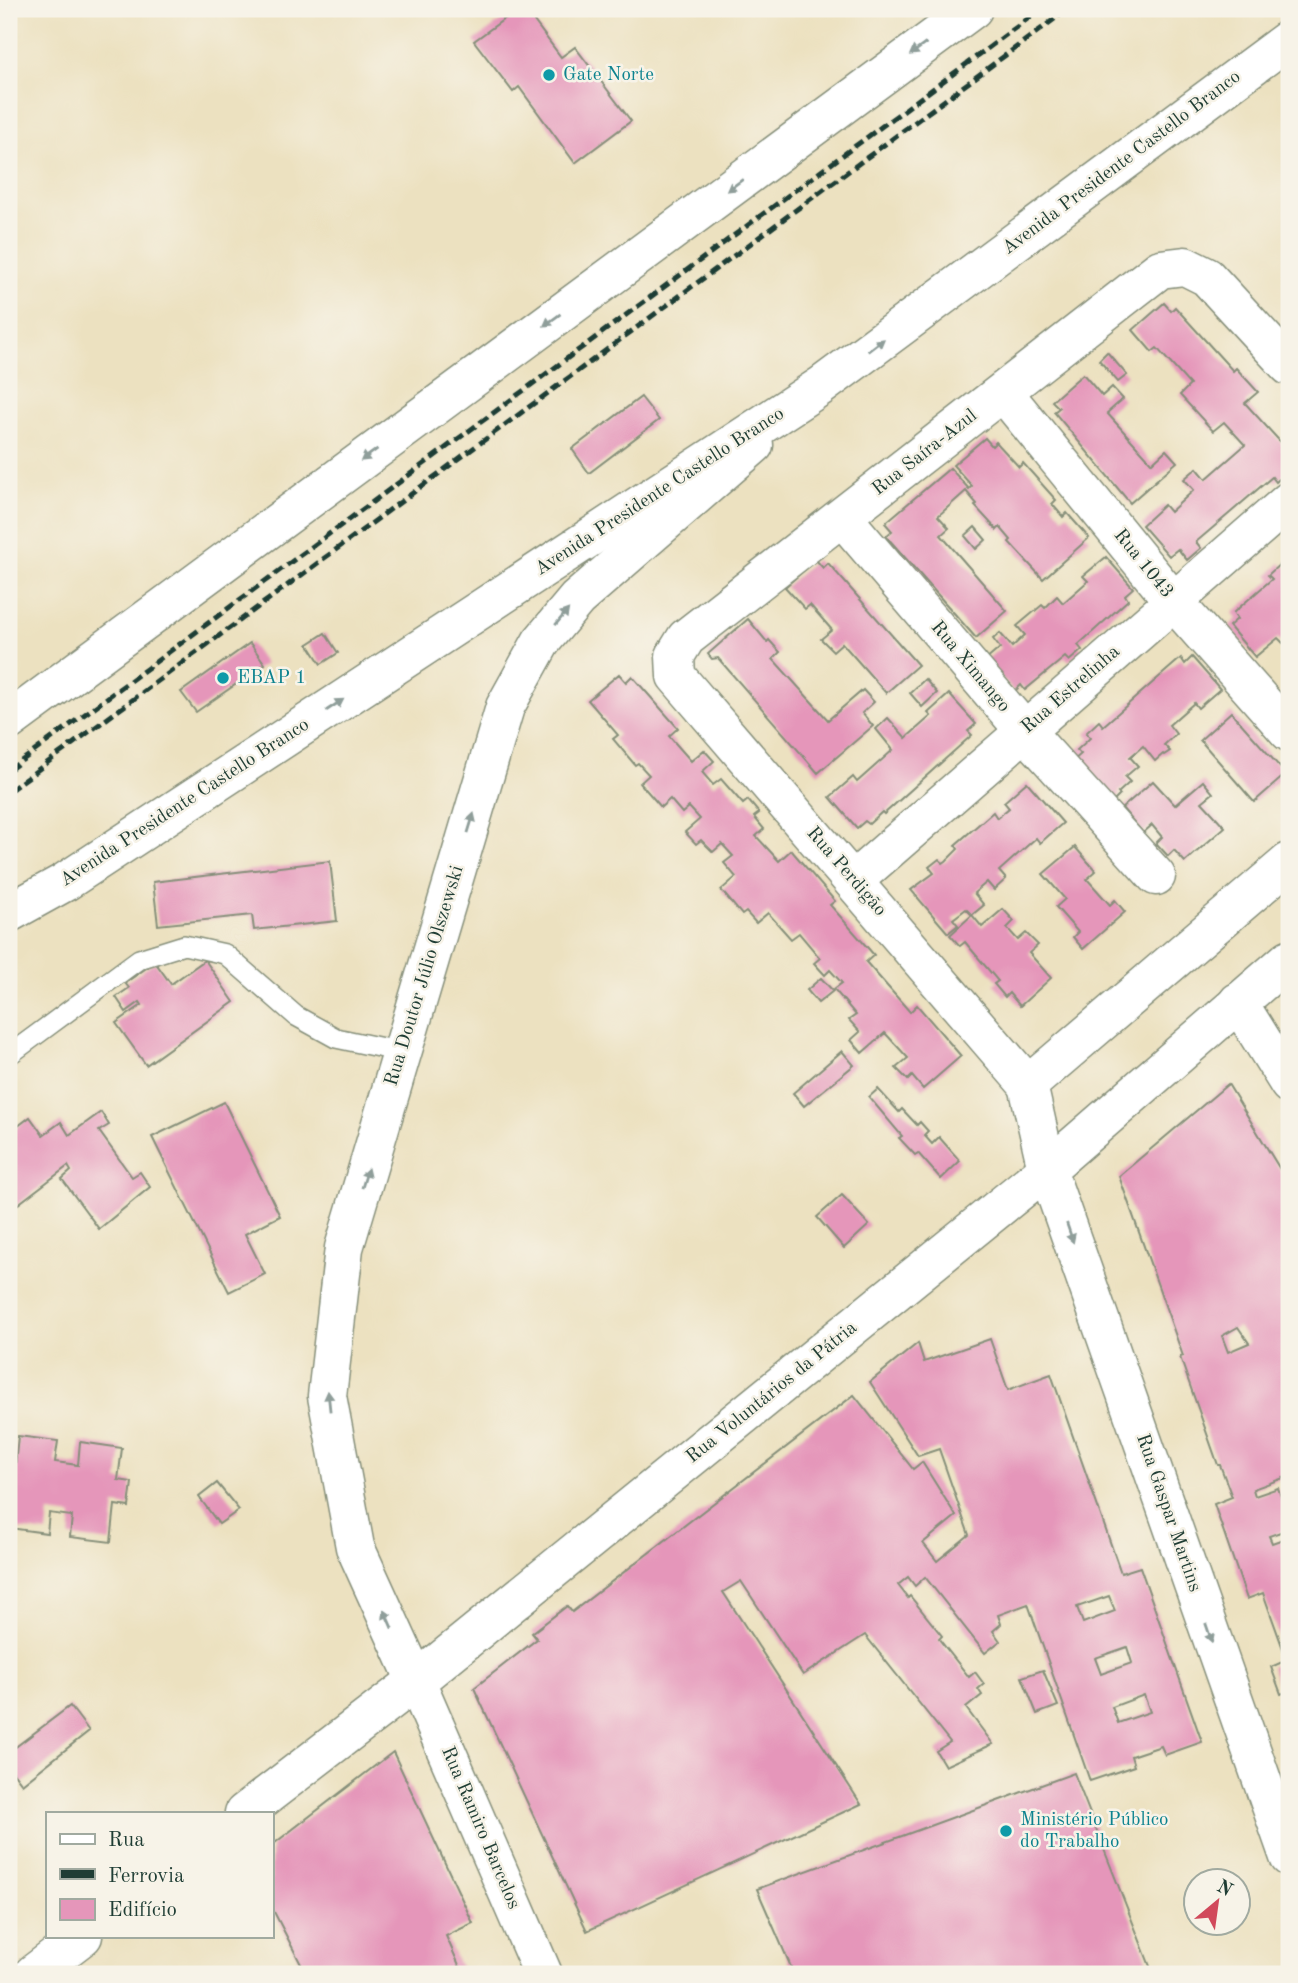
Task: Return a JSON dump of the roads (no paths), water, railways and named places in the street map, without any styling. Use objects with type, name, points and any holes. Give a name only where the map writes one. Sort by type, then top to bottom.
[{"type":"street","points":[[9,721],[973,9]]},
{"type":"street","name":"Avenida Presidente Castello Branco","points":[[9,913],[65,882],[821,386],[1289,39]]},
{"type":"street","name":"Rua Saíra-Azul","points":[[675,656],[686,638],[1160,269],[1185,266],[1207,277],[1289,366]]},
{"type":"street","name":"Rua Doutor Júlio Olszewski","points":[[416,1681],[355,1548],[327,1396],[344,1248],[505,707],[541,642],[577,600],[821,386]]},
{"type":"street","name":"Rua 1043","points":[[1003,392],[1174,602],[1289,732]]},
{"type":"street","name":"Rua Estrelinha","points":[[853,881],[1289,501]]},
{"type":"street","name":"Rua Ximango","points":[[843,518],[1024,730],[1156,876]]},
{"type":"street","name":"Rua Perdigão","points":[[675,656],[676,676],[1028,1085]]},
{"type":"street","points":[[1028,1085],[1289,862]]},
{"type":"street","name":"Rua Voluntários da Pátria","points":[[245,1812],[416,1681],[1047,1169],[1289,959]]},
{"type":"street","points":[[1238,1002],[1289,1084]]},
{"type":"street","name":"Rua Gaspar Martins","points":[[1028,1085],[1047,1169],[1289,1857]]},
{"type":"street","name":"Rua Ramiro Barcelos","points":[[416,1681],[543,1974]]},
{"type":"street","points":[[33,1974],[80,1938]]},
{"type":"lane","points":[[9,1055],[139,959],[184,944],[225,954],[296,1016],[336,1038],[402,1052]]},
{"type":"railway","points":[[9,770],[1041,9]]},
{"type":"railway","points":[[9,791],[1068,9]]},
{"type":"place","name":"Gate Norte","points":[[549,75]]},
{"type":"place","name":"EBAP 1","points":[[223,678]]},
{"type":"place","name":"Ministério Público do Trabalho","points":[[1006,1831]]}]
